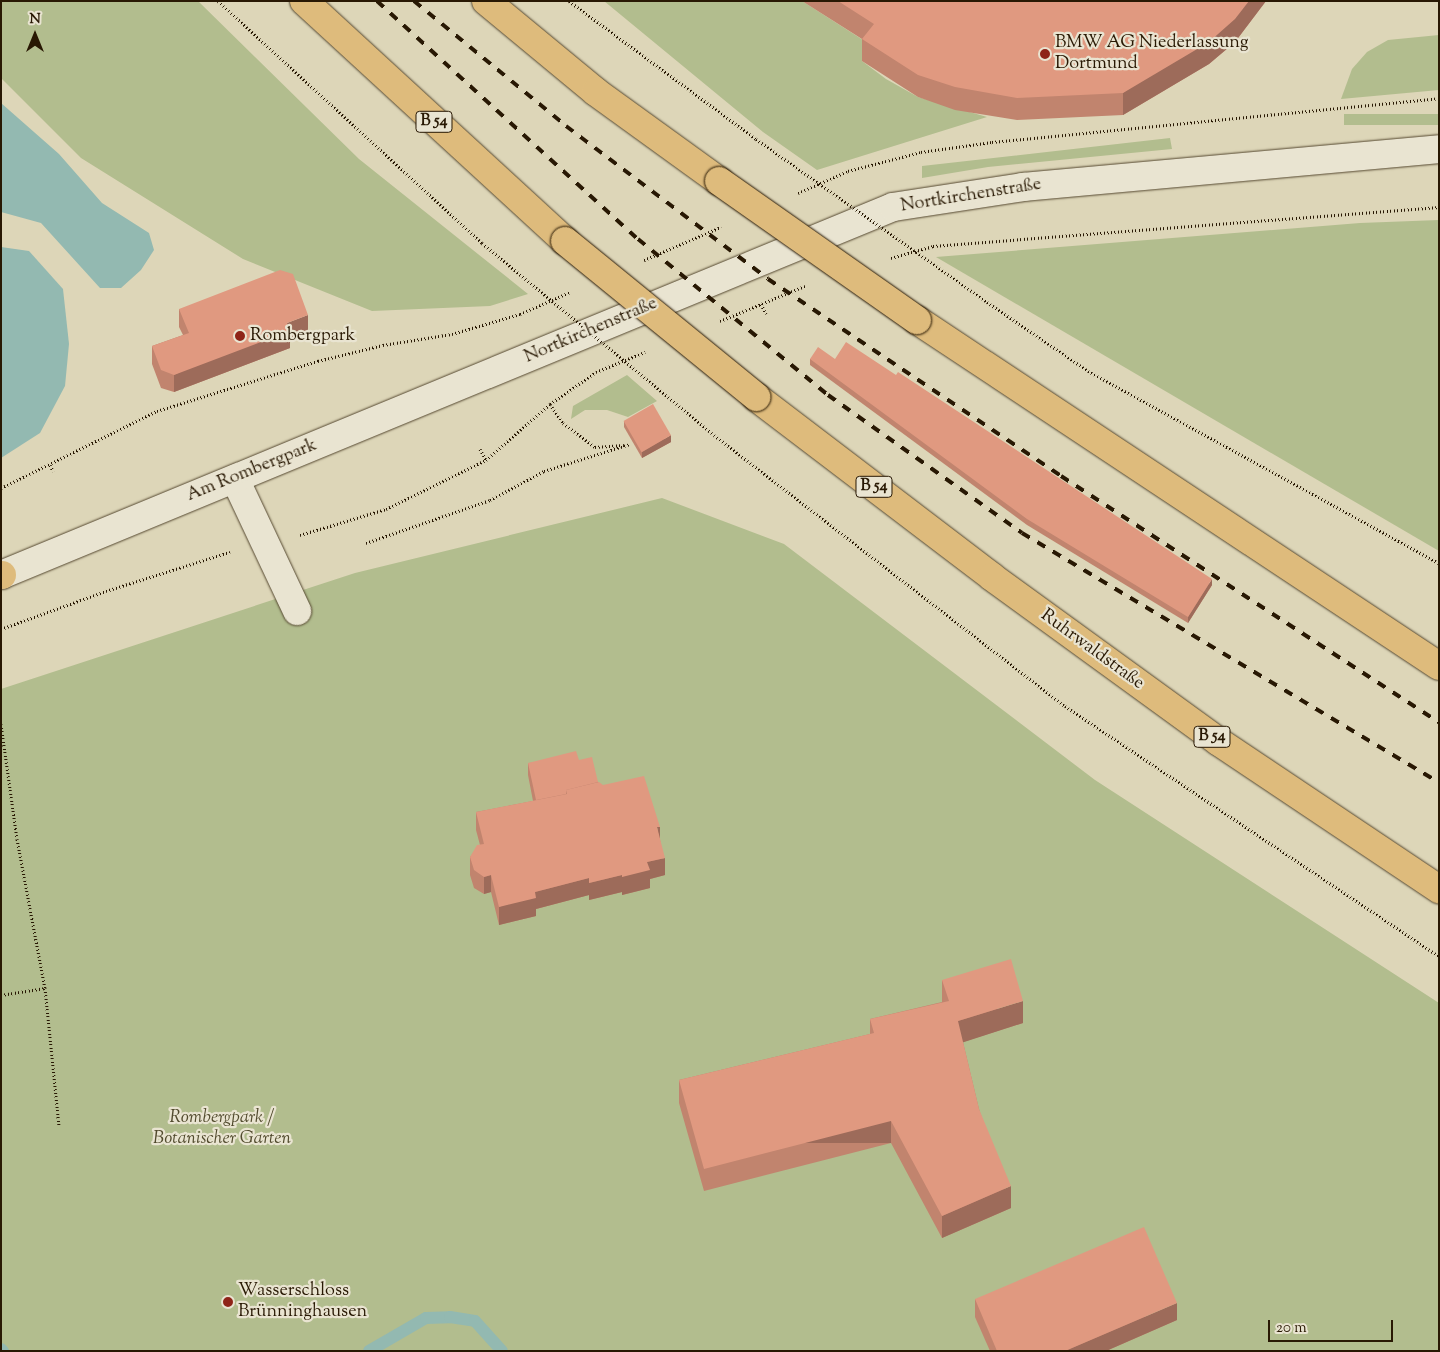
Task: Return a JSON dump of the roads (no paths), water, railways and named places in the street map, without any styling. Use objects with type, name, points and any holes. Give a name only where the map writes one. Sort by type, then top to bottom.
[{"type":"highway","name":"Ruhrwaldstraße","points":[[304,1],[565,241],[756,397],[992,577],[1219,742],[1439,889]]},
{"type":"highway","points":[[486,1],[596,92],[917,320],[1439,666]]},
{"type":"main road","name":"Nortkirchenstraße","points":[[502,368],[893,207],[1023,187],[1439,149]]},
{"type":"main road","name":"Am Rombergpark","points":[[2,575],[502,368]]},
{"type":"main road","points":[[235,479],[297,611]]},
{"type":"water","points":[[1,103],[59,154],[102,203],[149,233],[154,250],[141,270],[121,288],[100,288],[41,223],[1,212]]},
{"type":"water","points":[[1,247],[29,251],[63,289],[69,344],[65,386],[40,433],[1,458]]},
{"type":"waterway","points":[[369,1351],[426,1318],[450,1317],[475,1321],[502,1351]]},
{"type":"railway","points":[[377,1],[638,239],[828,395],[1022,533],[1439,783]]},
{"type":"railway","points":[[414,1],[566,126],[768,279],[1061,476],[1439,722]]},
{"type":"place","name":"BMW AG Niederlassung Dortmund","points":[[1045,54]]},
{"type":"place","name":"Rombergpark","points":[[240,336]]},
{"type":"place","name":"Wasserschloss Brünninghausen","points":[[228,1302]]},
{"type":"park label","name":"Rombergpark / Botanischer Garten","points":[[222,1129]]}]
